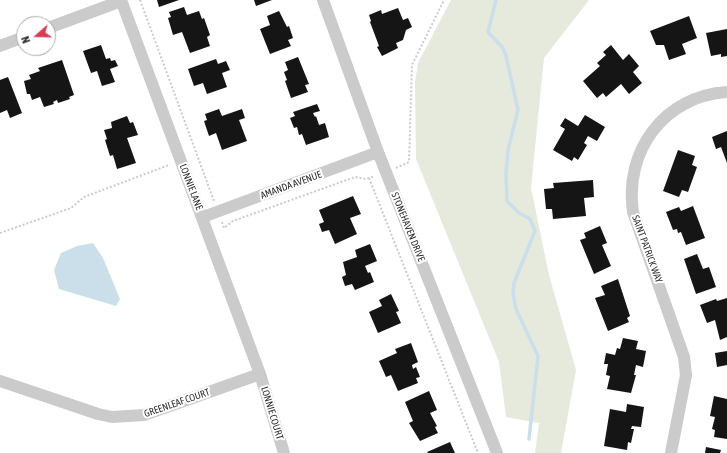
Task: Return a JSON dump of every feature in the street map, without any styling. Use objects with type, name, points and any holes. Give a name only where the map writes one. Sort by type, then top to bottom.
[{"type":"street","name":"STONEHAVEN DRIVE","points":[[323,0],[378,152],[497,453]]},
{"type":"street","points":[[56,25],[121,1]]},
{"type":"street","name":"LONNIE LANE","points":[[121,1],[203,217],[260,374]]},
{"type":"street","points":[[0,46],[16,40]]},
{"type":"street","name":"SAINT PATRICK WAY","points":[[671,453],[686,375],[684,357],[633,212],[631,196],[632,175],[645,140],[660,123],[676,109],[712,93],[727,92]]},
{"type":"street","name":"AMANDA AVENUE","points":[[203,217],[378,152]]},
{"type":"street","name":"GREENLEAF COURT","points":[[0,381],[82,409],[112,417],[130,417],[144,415],[260,374]]},
{"type":"street","name":"LONNIE COURT","points":[[260,374],[284,453]]},
{"type":"path","points":[[140,0],[224,228],[234,221],[355,178],[369,178],[478,453]]},
{"type":"path","points":[[394,169],[409,162],[410,75],[412,65],[444,0]]},
{"type":"path","points":[[0,233],[71,208],[84,197],[197,154]]},
{"type":"shaded area","points":[[451,0],[589,0],[544,58],[531,188],[549,275],[576,370],[561,453],[535,453],[539,423],[506,417],[499,362],[416,159],[415,82],[418,63]]},
{"type":"water","points":[[93,243],[103,258],[120,299],[116,306],[59,289],[54,270],[61,253],[77,246]]},
{"type":"building","points":[[157,0],[179,0],[159,7]]},
{"type":"building","points":[[254,0],[272,0],[256,6]]},
{"type":"building","points":[[184,7],[187,15],[199,11],[202,19],[204,18],[210,35],[207,37],[210,46],[190,53],[182,32],[173,35],[168,18],[171,17],[169,12]]},
{"type":"building","points":[[398,8],[403,20],[408,18],[412,27],[406,30],[403,40],[396,43],[398,48],[382,56],[377,47],[379,46],[369,15],[381,10],[382,14]]},
{"type":"building","points":[[279,11],[287,27],[289,26],[293,38],[288,40],[291,46],[270,54],[260,29],[270,25],[267,16]]},
{"type":"building","points":[[689,16],[697,38],[682,44],[686,54],[669,60],[664,45],[656,45],[650,31]]},
{"type":"building","points":[[727,29],[727,56],[721,57],[721,54],[711,56],[706,33]]},
{"type":"building","points":[[101,45],[106,59],[110,58],[111,61],[115,60],[118,66],[110,69],[115,82],[102,86],[97,71],[91,73],[83,51]]},
{"type":"building","points":[[611,45],[623,60],[629,54],[639,66],[633,72],[642,83],[629,94],[621,84],[606,97],[603,93],[597,98],[583,81],[600,66],[597,63],[606,55],[603,52]]},
{"type":"building","points":[[298,57],[309,84],[305,85],[308,92],[291,98],[285,81],[287,80],[284,72],[288,70],[285,62]]},
{"type":"building","points":[[216,59],[218,64],[226,61],[230,70],[222,73],[227,87],[207,94],[203,83],[194,86],[188,69]]},
{"type":"building","points":[[62,60],[74,95],[69,97],[70,99],[58,103],[57,100],[53,102],[54,104],[44,107],[40,97],[32,100],[30,94],[27,94],[24,81],[31,79],[29,75],[40,71],[38,68]]},
{"type":"building","points":[[8,77],[22,113],[10,118],[7,110],[0,113],[0,80]]},
{"type":"building","points":[[317,104],[320,111],[313,113],[315,117],[316,116],[319,125],[325,123],[329,137],[306,145],[302,134],[299,135],[297,127],[294,128],[290,118],[295,116],[293,112]]},
{"type":"building","points":[[219,109],[222,116],[242,109],[245,118],[239,120],[247,141],[222,150],[216,133],[209,136],[204,121],[207,120],[205,114]]},
{"type":"building","points":[[585,115],[605,127],[597,141],[588,136],[584,143],[587,145],[578,160],[574,157],[572,161],[553,150],[565,129],[560,126],[565,118],[578,126]]},
{"type":"building","points":[[127,116],[130,123],[133,122],[138,135],[127,138],[136,163],[117,169],[113,155],[110,156],[105,140],[107,139],[104,130],[112,128],[111,122]]},
{"type":"building","points":[[727,131],[727,163],[721,147],[716,149],[712,137]]},
{"type":"building","points":[[678,150],[695,156],[692,165],[697,167],[688,192],[682,190],[679,197],[663,191]]},
{"type":"building","points":[[593,180],[594,197],[584,198],[586,216],[553,219],[552,209],[546,209],[544,189],[554,188],[553,183]]},
{"type":"building","points":[[353,196],[361,214],[350,218],[357,234],[335,244],[329,230],[322,232],[319,224],[324,222],[319,210]]},
{"type":"building","points":[[693,206],[705,238],[686,245],[681,232],[678,233],[677,229],[673,230],[666,212],[679,207],[681,211]]},
{"type":"building","points":[[600,226],[607,243],[602,245],[611,266],[594,274],[580,240],[586,238],[584,233]]},
{"type":"building","points":[[370,244],[377,261],[365,266],[368,273],[370,272],[374,282],[355,290],[352,284],[345,286],[342,277],[346,275],[343,262],[357,257],[355,250]]},
{"type":"building","points":[[697,254],[703,269],[709,267],[716,287],[696,294],[684,259]]},
{"type":"building","points":[[618,279],[630,316],[627,318],[629,322],[608,331],[595,298],[605,295],[601,286]]},
{"type":"building","points":[[391,294],[399,311],[396,312],[401,323],[378,333],[369,312],[382,306],[379,300]]},
{"type":"building","points":[[727,298],[727,337],[720,340],[715,320],[707,323],[700,305],[716,299],[717,301]]},
{"type":"building","points":[[623,338],[638,341],[636,349],[646,351],[643,367],[636,365],[634,375],[636,375],[631,393],[607,389],[610,376],[606,375],[608,364],[604,364],[606,353],[615,355],[617,348],[620,349]]},
{"type":"building","points":[[411,343],[418,362],[412,365],[413,369],[416,367],[420,377],[416,378],[418,383],[398,391],[391,375],[386,377],[379,361],[397,353],[395,349]]},
{"type":"building","points":[[727,351],[727,365],[717,367],[715,353]]},
{"type":"building","points":[[429,391],[437,410],[430,413],[437,426],[435,427],[438,433],[420,441],[409,423],[413,421],[405,402]]},
{"type":"building","points":[[714,396],[727,399],[727,439],[714,437],[715,430],[712,429],[715,417],[710,416]]},
{"type":"building","points":[[627,404],[644,407],[641,427],[632,426],[631,429],[634,429],[631,443],[628,442],[627,450],[604,446],[610,409],[626,412]]},
{"type":"building","points":[[450,442],[455,453],[427,452]]},
{"type":"building","points":[[706,447],[721,450],[720,453],[705,453]]},
{"type":"waterway","points":[[496,0],[488,32],[503,48],[518,110],[508,150],[506,174],[507,201],[519,213],[530,219],[535,231],[514,283],[513,294],[516,309],[538,356],[529,439]]}]
